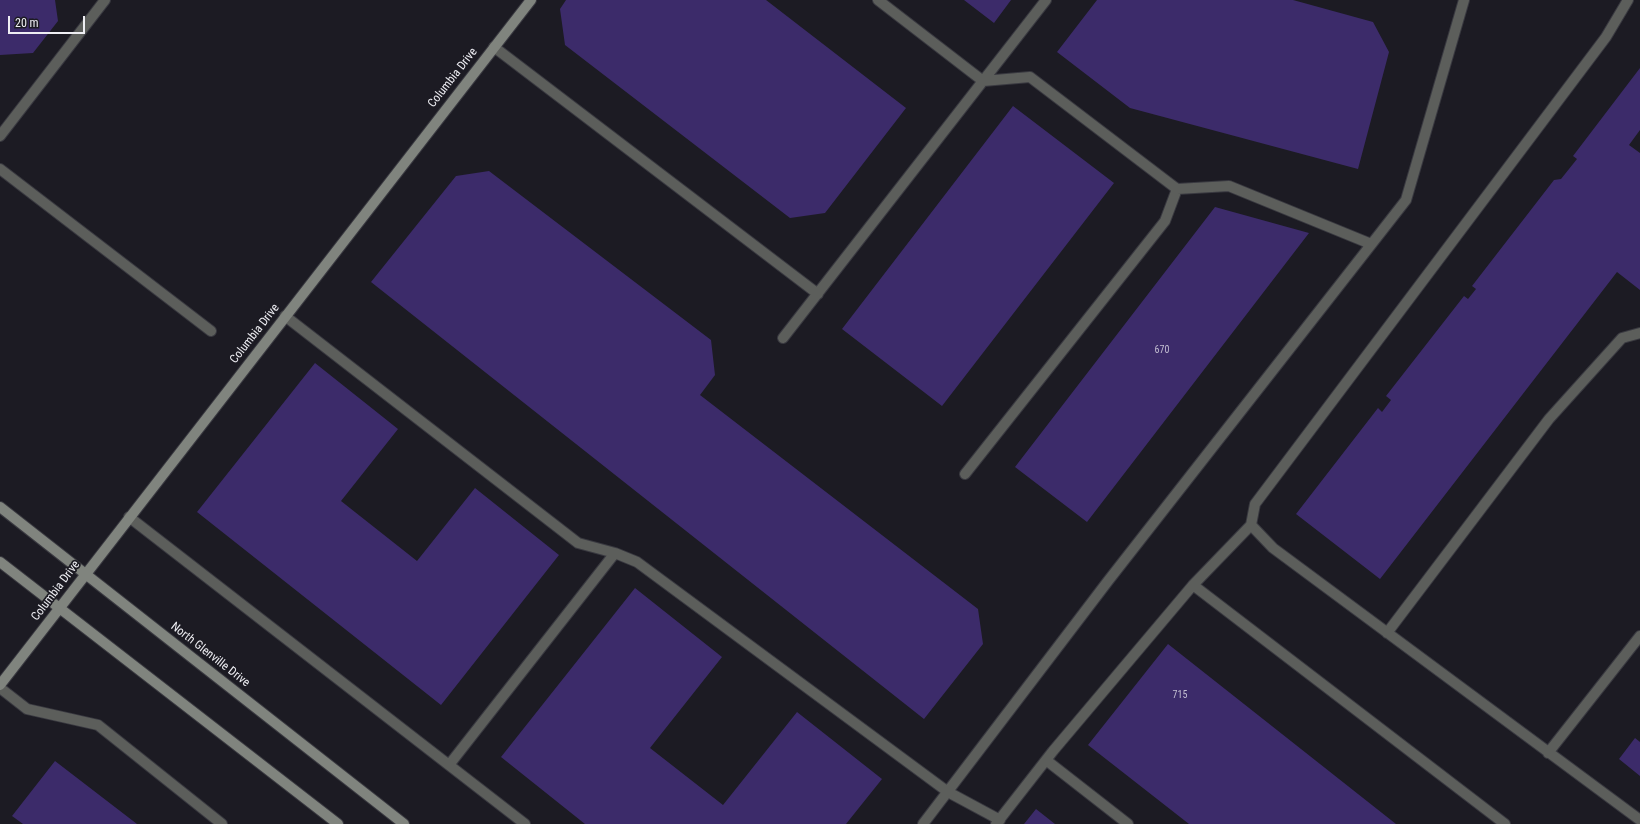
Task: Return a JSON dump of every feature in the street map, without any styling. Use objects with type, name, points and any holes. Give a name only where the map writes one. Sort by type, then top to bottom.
[{"type":"street","name":"Columbia Drive","points":[[0,685],[531,0]]},
{"type":"street","name":"North Glenville Drive","points":[[0,507],[404,824]]},
{"type":"street","points":[[0,562],[338,824]]},
{"type":"lane","points":[[0,136],[105,0]]},
{"type":"lane","points":[[878,0],[983,81],[1030,77],[1177,189],[1228,186],[1371,244]]},
{"type":"lane","points":[[784,338],[1046,0]]},
{"type":"lane","points":[[923,824],[1108,581],[1406,200],[1464,0]]},
{"type":"lane","points":[[285,316],[578,542],[615,553],[637,562],[948,792],[998,822],[1046,760],[1193,585],[1251,525],[1255,504],[1606,37],[1628,0]]},
{"type":"lane","points":[[494,47],[818,294]]},
{"type":"lane","points":[[0,170],[211,332]]},
{"type":"lane","points":[[966,474],[1165,221],[1177,189]]},
{"type":"lane","points":[[1386,632],[1549,419],[1622,338],[1640,333]]},
{"type":"lane","points":[[129,517],[525,824]]},
{"type":"lane","points":[[1251,525],[1273,548],[1640,820]]},
{"type":"lane","points":[[449,765],[615,553]]},
{"type":"lane","points":[[1193,585],[1505,824]]},
{"type":"lane","points":[[1548,753],[1640,636]]},
{"type":"lane","points":[[0,688],[27,709],[98,725],[222,824]]},
{"type":"lane","points":[[1046,760],[1128,824]]},
{"type":"building","points":[[0,0],[55,0],[58,21],[33,53],[0,55]]},
{"type":"building","points":[[566,0],[766,0],[906,108],[825,213],[790,218],[565,45],[560,9]]},
{"type":"building","points":[[964,0],[1011,0],[994,23]]},
{"type":"building","points":[[1097,0],[1293,0],[1373,22],[1389,52],[1358,169],[1130,108],[1057,52]]},
{"type":"building","points":[[1640,68],[1640,130],[1629,145],[1640,153],[1640,290],[1617,272],[1380,579],[1296,514],[1378,408],[1382,412],[1391,400],[1386,396],[1464,296],[1468,299],[1476,289],[1472,286],[1554,180],[1561,179],[1577,159],[1573,156]]},
{"type":"building","points":[[1013,106],[1114,183],[942,406],[842,329]]},
{"type":"building","points":[[489,171],[711,340],[715,375],[700,395],[978,609],[983,644],[924,719],[371,282],[456,176]]},
{"type":"building","points":[[1215,207],[1309,233],[1087,522],[1015,467]]},
{"type":"building","points":[[315,363],[398,429],[341,501],[417,561],[475,488],[559,555],[441,705],[197,512]]},
{"type":"building","points":[[635,588],[722,657],[650,748],[723,805],[797,712],[882,779],[846,824],[585,824],[501,757]]},
{"type":"building","points":[[1168,644],[1396,824],[1189,824],[1088,745]]},
{"type":"building","points":[[1635,738],[1640,742],[1640,776],[1619,759]]},
{"type":"building","points":[[55,761],[137,824],[23,824],[12,816]]},
{"type":"building","points":[[1036,809],[1055,824],[1024,824]]}]
